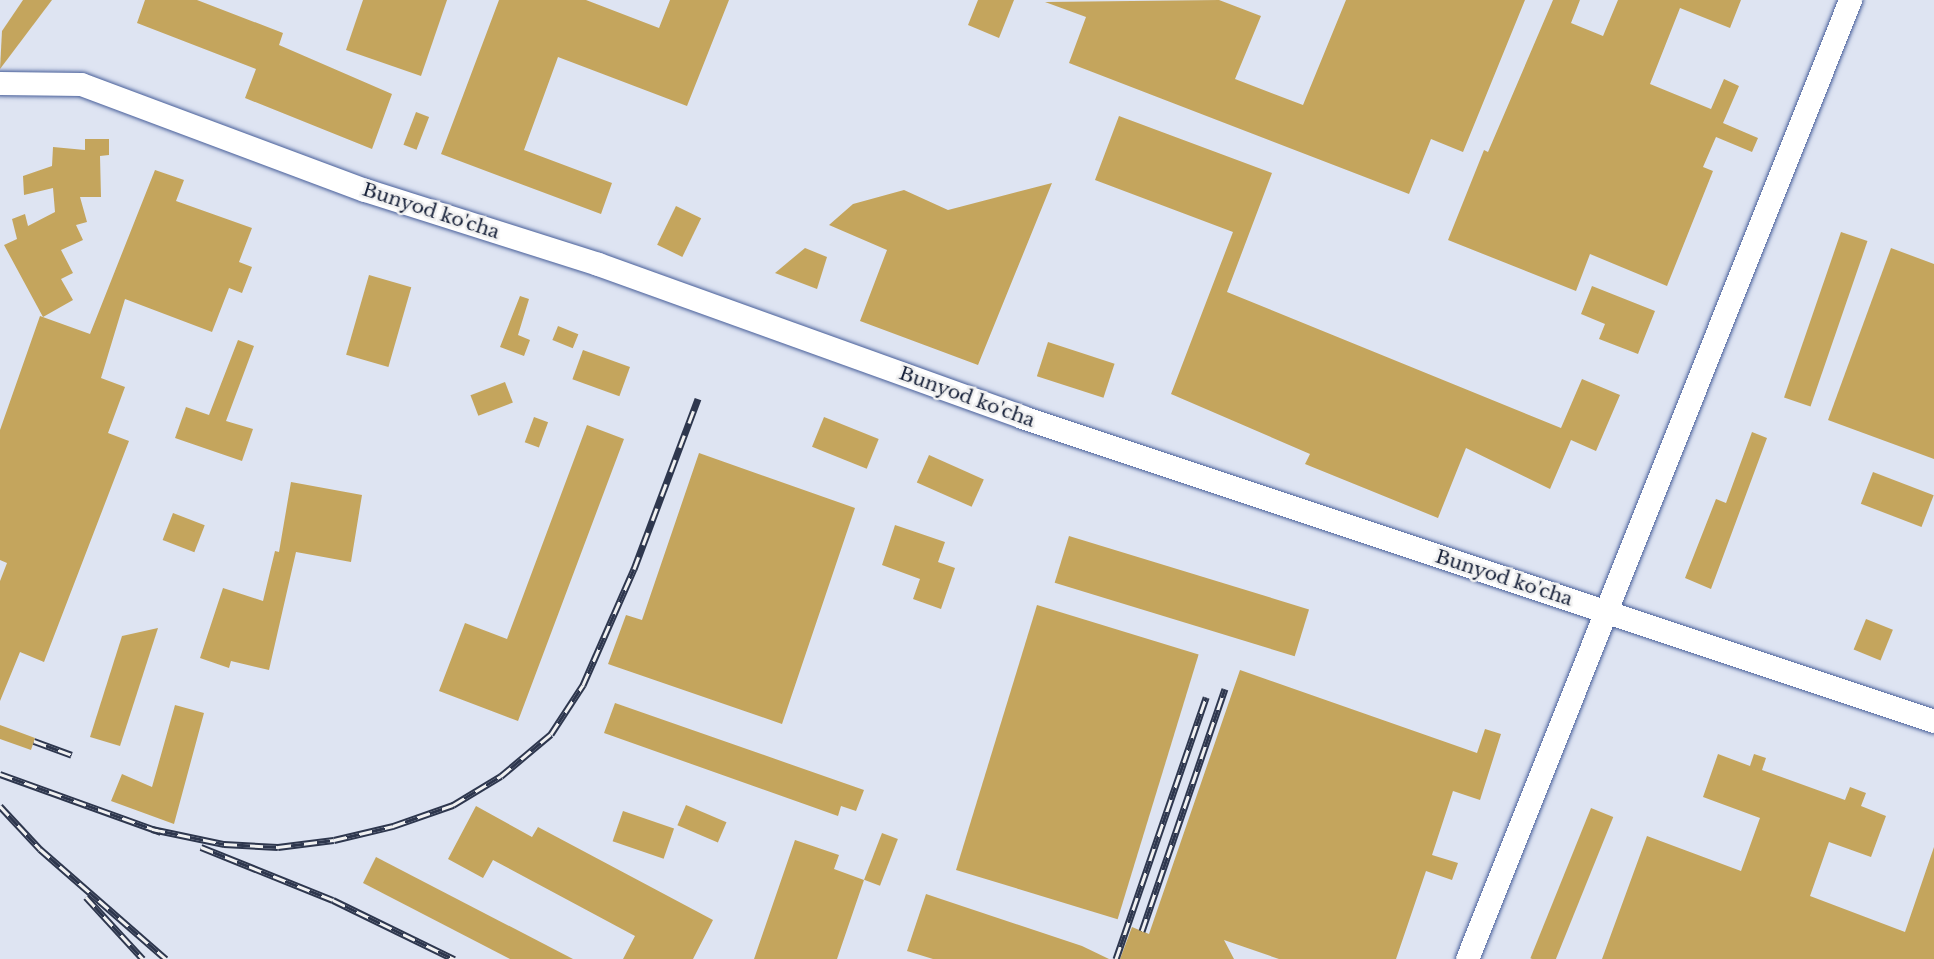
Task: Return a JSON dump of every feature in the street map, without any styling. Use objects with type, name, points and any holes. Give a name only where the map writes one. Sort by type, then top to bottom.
[{"type":"street","points":[[1467,959],[1850,0]]},
{"type":"street","name":"Bunyod ko'cha","points":[[0,83],[80,84],[365,190],[598,264],[1022,417],[1934,721]]},
{"type":"building","points":[[23,0],[52,0],[0,69],[2,31]]},
{"type":"building","points":[[145,0],[197,0],[283,33],[279,45],[392,94],[372,149],[245,98],[256,69],[137,23]]},
{"type":"building","points":[[363,0],[447,0],[421,76],[346,50]]},
{"type":"building","points":[[499,0],[586,0],[659,28],[670,0],[729,0],[687,106],[558,57],[524,150],[612,183],[601,214],[441,154]]},
{"type":"building","points":[[978,0],[1014,0],[999,38],[968,25]]},
{"type":"building","points":[[1219,0],[1261,16],[1235,79],[1303,105],[1346,0],[1525,0],[1463,152],[1431,139],[1409,194],[1069,63],[1086,17],[1045,2]]},
{"type":"building","points":[[1553,0],[1580,0],[1571,23],[1603,36],[1618,0],[1741,0],[1730,28],[1680,8],[1650,84],[1711,109],[1724,79],[1739,86],[1723,123],[1758,138],[1752,152],[1716,137],[1703,167],[1713,171],[1667,286],[1590,254],[1576,291],[1448,240],[1484,150],[1488,152]]},
{"type":"building","points":[[416,112],[429,117],[417,150],[403,145]]},
{"type":"building","points":[[1119,116],[1272,173],[1227,292],[1561,428],[1582,379],[1620,395],[1596,451],[1571,440],[1550,489],[1466,448],[1438,518],[1305,464],[1310,454],[1171,394],[1233,232],[1095,180]]},
{"type":"building","points":[[85,139],[109,139],[109,155],[100,156],[101,197],[80,197],[87,222],[76,225],[83,240],[61,250],[73,273],[61,279],[73,300],[43,317],[4,245],[17,239],[12,219],[25,214],[28,226],[55,212],[53,188],[24,195],[23,176],[52,166],[53,147],[85,150]]},
{"type":"building","points":[[155,170],[184,180],[176,201],[252,228],[239,262],[252,267],[242,293],[229,288],[212,332],[125,299],[101,378],[125,387],[108,433],[129,441],[44,662],[20,652],[0,701],[0,581],[7,563],[0,560],[0,430],[40,316],[90,334]]},
{"type":"building","points":[[1052,183],[978,365],[860,321],[887,250],[829,225],[853,204],[904,190],[948,210]]},
{"type":"building","points":[[676,206],[701,218],[682,257],[657,245]]},
{"type":"building","points":[[1841,232],[1867,241],[1811,407],[1784,397]]},
{"type":"building","points":[[805,248],[827,257],[817,289],[775,273]]},
{"type":"building","points":[[1891,248],[1934,264],[1934,459],[1828,420]]},
{"type":"building","points":[[369,275],[411,287],[388,367],[346,355]]},
{"type":"building","points":[[1592,286],[1655,311],[1638,354],[1599,339],[1605,324],[1581,314]]},
{"type":"building","points":[[520,296],[529,299],[518,335],[530,340],[524,356],[500,347]]},
{"type":"building","points":[[558,326],[578,334],[573,348],[552,340]]},
{"type":"building","points":[[238,340],[254,346],[226,421],[253,429],[242,461],[175,438],[186,407],[209,415]]},
{"type":"building","points":[[1048,342],[1115,364],[1103,398],[1037,376]]},
{"type":"building","points":[[583,350],[630,367],[619,396],[572,379]]},
{"type":"building","points":[[505,382],[513,403],[478,416],[470,395]]},
{"type":"building","points":[[534,417],[548,422],[539,448],[525,442]]},
{"type":"building","points":[[824,417],[879,439],[867,469],[812,447]]},
{"type":"building","points":[[587,425],[624,439],[518,721],[439,691],[465,623],[507,639]]},
{"type":"building","points":[[1752,432],[1767,438],[1711,589],[1685,578],[1716,499],[1726,503]]},
{"type":"building","points":[[699,453],[855,508],[782,724],[608,664],[626,615],[642,620]]},
{"type":"building","points":[[929,455],[984,479],[972,507],[917,482]]},
{"type":"building","points":[[1873,472],[1934,495],[1921,527],[1861,504]]},
{"type":"building","points":[[291,482],[362,495],[351,562],[296,552],[269,670],[231,661],[229,668],[200,658],[223,588],[263,601],[275,551],[279,552]]},
{"type":"building","points":[[173,513],[205,525],[194,552],[163,540]]},
{"type":"building","points":[[895,525],[945,542],[938,562],[955,568],[941,609],[913,599],[920,579],[882,565]]},
{"type":"building","points":[[1069,536],[1309,609],[1295,656],[1055,583]]},
{"type":"building","points":[[1037,605],[1199,654],[1118,919],[956,870]]},
{"type":"building","points":[[1866,619],[1893,630],[1881,660],[1854,650]]},
{"type":"building","points":[[158,628],[120,746],[90,737],[122,636]]},
{"type":"building","points":[[1240,670],[1477,753],[1485,729],[1501,734],[1480,800],[1453,791],[1432,855],[1458,863],[1452,880],[1426,871],[1396,959],[1279,959],[1224,940],[1234,959],[1120,959],[1132,927],[1149,934]]},
{"type":"building","points":[[615,703],[864,790],[856,811],[841,806],[838,816],[604,733]]},
{"type":"building","points":[[175,705],[204,713],[174,824],[111,801],[122,774],[152,787]]},
{"type":"building","points":[[0,725],[35,738],[31,750],[0,739]]},
{"type":"building","points":[[1718,754],[1750,766],[1754,754],[1766,758],[1762,770],[1845,800],[1850,787],[1866,793],[1861,806],[1886,816],[1871,857],[1829,842],[1810,896],[1905,932],[1934,847],[1934,959],[1602,959],[1647,836],[1741,871],[1760,818],[1703,797]]},
{"type":"building","points":[[686,805],[727,822],[718,842],[677,825]]},
{"type":"building","points":[[476,806],[532,837],[538,827],[713,920],[693,959],[623,959],[635,936],[493,860],[483,878],[448,859]]},
{"type":"building","points":[[1591,808],[1613,817],[1556,959],[1530,958]]},
{"type":"building","points":[[623,811],[674,829],[664,859],[613,841]]},
{"type":"building","points":[[882,833],[898,839],[880,886],[864,880]]},
{"type":"building","points":[[795,840],[839,855],[834,869],[864,880],[837,959],[754,959]]},
{"type":"building","points":[[376,857],[573,959],[510,959],[363,883]]},
{"type":"building","points":[[926,894],[1082,946],[1109,959],[933,959],[907,951]]},
{"type":"railway","points":[[152,829],[224,844],[278,847],[334,840],[393,826],[453,805],[501,776],[551,734],[583,685],[634,569],[698,399]]},
{"type":"railway","points":[[1142,931],[1225,689]]},
{"type":"railway","points":[[1116,959],[1206,697]]},
{"type":"railway","points":[[34,741],[72,755]]},
{"type":"railway","points":[[0,774],[161,832]]},
{"type":"railway","points":[[0,806],[40,849],[166,959]]},
{"type":"railway","points":[[201,847],[333,900],[454,959]]},
{"type":"railway","points":[[86,897],[143,959]]}]
